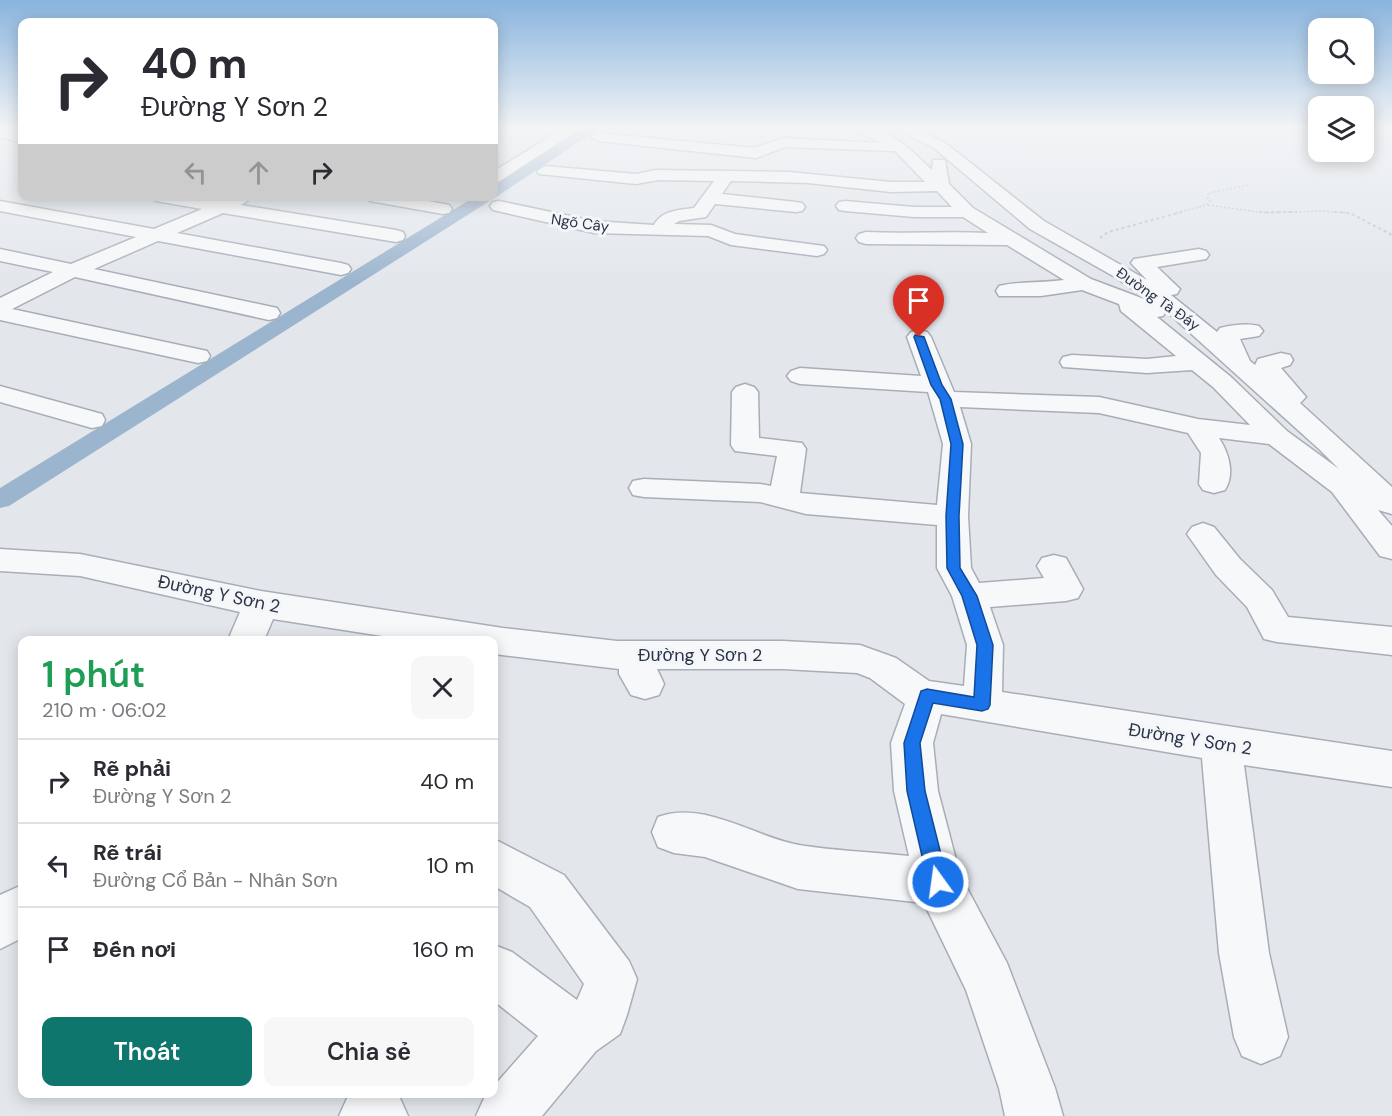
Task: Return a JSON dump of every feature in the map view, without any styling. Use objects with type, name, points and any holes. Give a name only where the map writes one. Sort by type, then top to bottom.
[{"type":"street","points":[[580,179],[632,186],[646,179]]},
{"type":"street","points":[[705,205],[724,179]]},
{"type":"street","points":[[818,179],[884,186],[941,185]]},
{"type":"street","points":[[932,179],[941,185],[967,212],[1084,283]]},
{"type":"street","points":[[941,179],[941,185]]},
{"type":"street","name":"Đường Tà Đáy","points":[[980,179],[1021,213],[1101,261],[1121,285],[1205,332],[1231,374]]},
{"type":"street","name":"Ngõ Cây","points":[[518,192],[499,206],[558,221],[594,227],[711,231],[731,239],[817,250]]},
{"type":"street","points":[[184,201],[396,236]]},
{"type":"street","points":[[0,306],[74,270],[237,201]]},
{"type":"street","points":[[398,201],[443,209]]},
{"type":"street","points":[[705,205],[782,220]]},
{"type":"street","points":[[662,231],[664,223],[674,216],[705,205],[796,207]]},
{"type":"street","points":[[0,206],[341,269]]},
{"type":"street","points":[[845,206],[914,212],[967,212]]},
{"type":"street","points":[[594,227],[609,213]]},
{"type":"street","points":[[866,238],[1011,239],[1121,285],[1198,362]]},
{"type":"street","points":[[0,255],[269,313]]},
{"type":"street","points":[[1199,255],[1141,263],[1193,312],[1205,332]]},
{"type":"street","points":[[1006,291],[1041,290],[1084,283],[1121,285]]},
{"type":"street","points":[[0,313],[198,356]]},
{"type":"street","points":[[1251,331],[1228,333],[1227,335],[1231,374],[1277,437],[1343,486],[1392,517]]},
{"type":"street","points":[[919,337],[941,392],[957,444],[952,516],[954,568],[969,596],[985,645],[982,705]]},
{"type":"street","points":[[1281,360],[1267,364],[1272,373],[1305,411],[1325,439],[1392,504]]},
{"type":"street","points":[[1072,362],[1147,366],[1198,362],[1231,374],[1247,393],[1325,439]]},
{"type":"street","points":[[800,376],[941,392],[1099,405],[1198,427],[1277,437]]},
{"type":"street","points":[[745,392],[744,445],[792,449],[784,498]]},
{"type":"street","points":[[0,394],[92,420]]},
{"type":"street","points":[[1198,427],[1215,453],[1214,484]]},
{"type":"street","points":[[1343,486],[1351,500],[1392,548]]},
{"type":"street","points":[[644,488],[760,493],[806,504],[952,516]]},
{"type":"street","points":[[1203,534],[1228,567],[1260,598],[1277,629],[1392,641]]},
{"type":"street","name":"Đường Y Sơn 2","points":[[0,560],[80,565],[261,604],[465,636]]},
{"type":"street","points":[[969,596],[1066,589],[1054,566]]},
{"type":"street","points":[[248,636],[261,604]]},
{"type":"street","name":"Đường Y Sơn 2","points":[[498,641],[539,646],[641,670],[783,655],[860,659],[883,668],[917,693],[927,696],[1221,744],[1392,769]]},
{"type":"street","points":[[498,665],[539,646]]},
{"type":"street","points":[[927,696],[912,743],[916,791],[938,882],[989,981],[1027,1088],[1034,1116]]},
{"type":"street","points":[[1221,744],[1244,953],[1260,1037]]},
{"type":"street","points":[[674,832],[705,836],[798,867],[938,882]]},
{"type":"street","points":[[498,863],[547,891],[611,979],[601,1015],[578,1032],[505,1116]]},
{"type":"street","points":[[0,925],[18,912]]},
{"type":"street","points":[[498,973],[578,1032]]},
{"type":"street","points":[[368,1116],[370,1113],[380,1116]]},
{"type":"path","points":[[1207,205],[1210,201],[1209,193],[1248,185]]},
{"type":"path","points":[[1101,261],[1108,254],[1100,241],[1100,236],[1207,205],[1235,207],[1265,213],[1321,211],[1350,213],[1392,235]]},
{"type":"waterway","points":[[498,189],[514,179]]},
{"type":"waterway","points":[[0,500],[479,201]]},
{"type":"route","points":[[919,337],[937,385],[945,399],[957,444],[952,516],[954,568],[969,596],[985,645],[982,705],[927,696],[912,743],[916,791],[938,882]]}]
